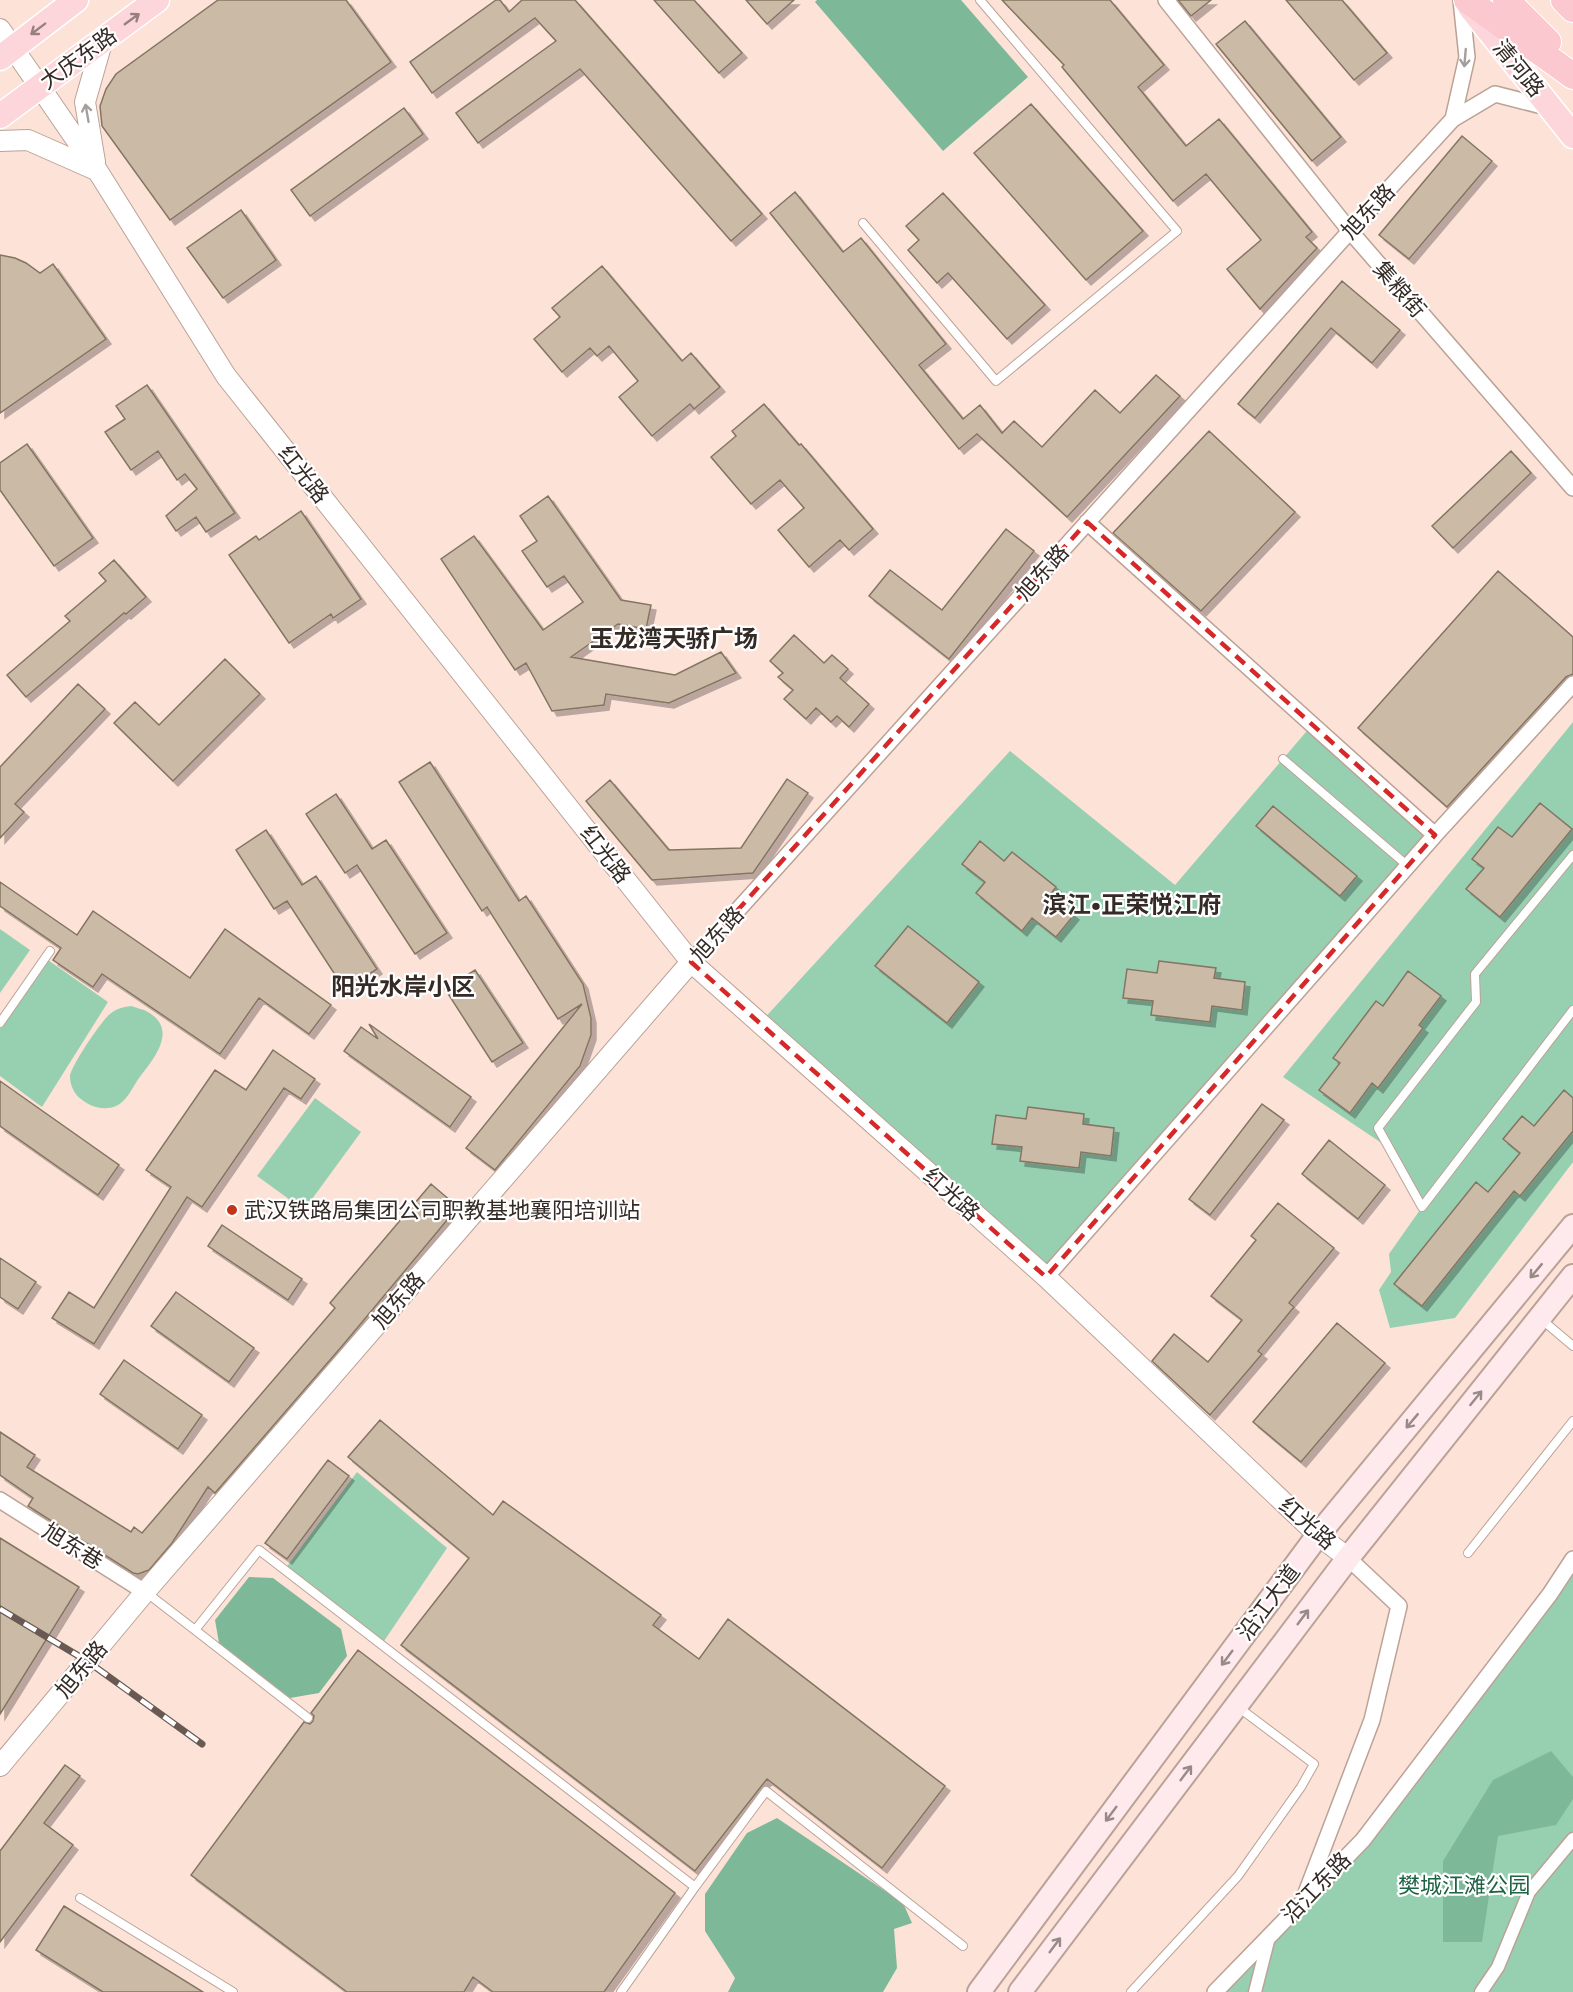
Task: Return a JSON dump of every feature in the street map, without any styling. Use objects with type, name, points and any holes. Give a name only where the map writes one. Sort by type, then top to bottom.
[{"type":"highway","points":[[1465,0],[1573,76]]},
{"type":"highway","points":[[1506,0],[1573,68]]},
{"type":"highway","points":[[1564,0],[1573,9]]},
{"type":"main road","name":"大庆东路","points":[[4,45],[76,0]]},
{"type":"main road","name":"大庆东路","points":[[0,116],[157,0]]},
{"type":"main road","name":"清河路","points":[[1465,0],[1573,136]]},
{"type":"main road","name":"沿江大道","points":[[980,1992],[1318,1535],[1573,1226]]},
{"type":"main road","name":"沿江大道","points":[[1020,1992],[1348,1558],[1573,1276]]},
{"type":"street","name":"集粮街","points":[[1166,0],[1350,231],[1573,488]]},
{"type":"street","points":[[1453,118],[1467,57],[1465,0]]},
{"type":"street","points":[[97,170],[85,102],[103,39]]},
{"type":"street","name":"红光路","points":[[4,45],[39,87],[97,170],[226,376],[691,962],[1046,1277],[1318,1535],[1348,1558]]},
{"type":"street","points":[[1453,118],[1494,94],[1552,109]]},
{"type":"street","name":"旭东路","points":[[0,1766],[146,1592],[691,962],[1453,118]]},
{"type":"street","points":[[0,141],[28,140],[97,170]]},
{"type":"street","points":[[1087,522],[1435,835]]},
{"type":"street","points":[[1046,1277],[1435,835],[1573,684]]},
{"type":"street","name":"旭东巷","points":[[0,1500],[146,1592]]},
{"type":"street","points":[[1304,1900],[1372,1720],[1398,1606],[1348,1558]]},
{"type":"street","name":"沿江东路","points":[[1215,1992],[1363,1840],[1550,1594],[1573,1559]]},
{"type":"street","points":[[1481,1992],[1498,1967],[1529,1892],[1573,1839]]},
{"type":"street","points":[[1255,1992],[1269,1936]]},
{"type":"lane","points":[[863,224],[996,381],[1176,231],[980,0]]},
{"type":"lane","points":[[1283,759],[1408,866]]},
{"type":"lane","points":[[1573,855],[1475,974],[1476,1002],[1378,1128],[1422,1207],[1573,1010]]},
{"type":"lane","points":[[0,1023],[50,951]]},
{"type":"lane","points":[[1540,1318],[1573,1346]]},
{"type":"lane","points":[[1468,1553],[1573,1421]]},
{"type":"lane","points":[[195,1630],[259,1550],[694,1887]]},
{"type":"lane","points":[[146,1592],[308,1718]]},
{"type":"lane","points":[[1131,1992],[1238,1876],[1301,1787],[1314,1764],[1236,1706]]},
{"type":"lane","points":[[621,1992],[694,1887],[766,1791],[963,1946]]},
{"type":"lane","points":[[80,1898],[233,1992]]},
{"type":"highlighted area","points":[[1087,522],[1435,835],[1046,1277],[691,962]]},
{"type":"green space","points":[[817,0],[961,0],[1028,77],[943,151],[815,2]]},
{"type":"green space","points":[[1573,722],[1573,1162],[1455,1318],[1390,1328],[1379,1290],[1391,1272],[1389,1254],[1422,1207],[1389,1148],[1283,1077]]},
{"type":"green space","points":[[1312,725],[1435,835],[1046,1277],[760,1023],[1010,751],[1175,885]]},
{"type":"green space","points":[[0,929],[30,950],[0,993]]},
{"type":"green space","points":[[45,958],[108,1002],[42,1107],[0,1076],[0,1023]]},
{"type":"green space","points":[[131,1006],[146,1011],[157,1019],[162,1027],[160,1045],[151,1063],[123,1101],[111,1107],[93,1106],[74,1092],[70,1076],[87,1044],[106,1018],[117,1010]]},
{"type":"green space","points":[[315,1098],[361,1132],[304,1210],[257,1176]]},
{"type":"green space","points":[[357,1472],[447,1548],[382,1644],[285,1569]]},
{"type":"green space","name":"樊城江滩公园","points":[[1573,1559],[1573,1992],[1215,1992],[1363,1840]]},
{"type":"green space","points":[[249,1577],[273,1578],[341,1629],[347,1656],[319,1693],[290,1698],[219,1643],[215,1620]]},
{"type":"green space","points":[[1551,1751],[1573,1777],[1573,1799],[1556,1825],[1498,1836],[1482,1942],[1443,1942],[1443,1861],[1493,1780]]},
{"type":"green space","points":[[777,1818],[903,1903],[912,1923],[894,1929],[897,1968],[883,1992],[728,1992],[735,1978],[705,1931],[705,1894],[747,1833]]},
{"type":"building","points":[[218,0],[346,0],[391,62],[170,220],[102,126],[100,106],[106,89],[116,74]]},
{"type":"building","points":[[496,0],[500,0],[509,12],[522,0],[575,0],[762,214],[731,241],[580,69],[478,143],[456,113],[556,41],[535,18],[432,93],[410,62]]},
{"type":"building","points":[[654,0],[694,0],[742,53],[719,73]]},
{"type":"building","points":[[746,0],[794,0],[767,24]]},
{"type":"building","points":[[1002,0],[1110,0],[1164,65],[1138,87],[1186,146],[1219,119],[1312,232],[1306,237],[1317,248],[1260,309],[1227,269],[1261,240],[1206,174],[1173,201],[1062,67],[1064,65]]},
{"type":"building","points":[[1178,0],[1211,0],[1191,16]]},
{"type":"building","points":[[1286,0],[1342,0],[1387,53],[1354,80]]},
{"type":"building","points":[[1245,21],[1341,137],[1312,161],[1216,44]]},
{"type":"building","points":[[1031,104],[1143,231],[1086,280],[974,153]]},
{"type":"building","points":[[404,108],[423,134],[310,216],[291,190]]},
{"type":"building","points":[[1462,136],[1492,161],[1409,259],[1379,235]]},
{"type":"building","points":[[795,192],[843,252],[861,238],[946,344],[919,365],[963,419],[980,405],[1002,433],[1014,421],[1042,447],[1095,390],[1120,413],[1156,375],[1180,396],[1067,517],[977,434],[959,449],[770,213]]},
{"type":"building","points":[[943,193],[1045,305],[1007,339],[948,273],[937,283],[908,250],[919,240],[906,226]]},
{"type":"building","points":[[241,210],[276,260],[223,298],[187,248]]},
{"type":"building","points":[[0,255],[15,258],[40,273],[53,264],[106,339],[0,413]]},
{"type":"building","points":[[602,266],[682,361],[691,353],[720,387],[694,409],[690,404],[652,436],[619,397],[638,381],[609,346],[597,356],[590,348],[562,372],[534,339],[560,317],[552,308]]},
{"type":"building","points":[[1342,281],[1400,330],[1372,363],[1331,328],[1255,418],[1238,404]]},
{"type":"building","points":[[147,385],[235,513],[206,532],[196,517],[176,531],[166,516],[197,489],[185,474],[177,480],[158,451],[131,470],[105,432],[125,419],[116,406]]},
{"type":"building","points":[[764,404],[873,529],[849,550],[840,540],[809,567],[778,530],[804,508],[780,480],[751,504],[711,457],[736,436],[732,431]]},
{"type":"building","points":[[1209,431],[1295,512],[1201,611],[1113,533]]},
{"type":"building","points":[[27,444],[93,538],[54,566],[0,490],[0,463]]},
{"type":"building","points":[[1511,451],[1531,473],[1453,548],[1432,526]]},
{"type":"building","points":[[548,496],[621,600],[651,605],[646,629],[618,624],[571,657],[675,675],[721,652],[736,673],[669,703],[606,694],[604,705],[552,711],[526,663],[515,670],[441,559],[474,536],[543,630],[583,602],[564,576],[547,587],[522,551],[537,541],[520,516]]},
{"type":"building","points":[[301,511],[361,599],[333,618],[331,614],[289,643],[229,555],[256,536],[259,540]]},
{"type":"building","points":[[1006,529],[1034,551],[949,659],[869,596],[890,570],[942,610]]},
{"type":"building","points":[[114,560],[146,597],[26,697],[7,675],[70,621],[65,616],[106,581],[99,573]]},
{"type":"building","points":[[1498,571],[1573,637],[1573,674],[1566,677],[1447,807],[1358,728]]},
{"type":"building","points":[[794,635],[824,663],[832,655],[848,669],[840,678],[869,704],[849,727],[837,716],[831,722],[816,708],[806,719],[784,699],[793,690],[778,677],[783,673],[770,661]]},
{"type":"building","points":[[225,659],[260,694],[173,781],[114,723],[135,702],[159,725]]},
{"type":"building","points":[[78,684],[105,709],[15,804],[24,812],[0,838],[0,767]]},
{"type":"building","points":[[430,762],[519,901],[526,896],[583,984],[591,1018],[591,1035],[580,1066],[495,1170],[466,1148],[582,1004],[558,1019],[487,907],[482,911],[399,782]]},
{"type":"building","points":[[787,779],[808,793],[753,873],[652,880],[586,801],[610,780],[669,850],[741,848]]},
{"type":"building","points":[[336,794],[372,849],[386,840],[447,933],[415,954],[357,865],[345,873],[306,814]]},
{"type":"building","points":[[1540,803],[1572,829],[1500,917],[1466,889],[1484,868],[1472,859],[1498,827],[1512,837]]},
{"type":"building","points":[[1273,806],[1357,876],[1340,896],[1256,826]]},
{"type":"building","points":[[266,830],[302,885],[316,876],[377,969],[345,990],[287,901],[274,909],[236,850]]},
{"type":"building","points":[[980,841],[1004,861],[1012,852],[1056,887],[1049,896],[1074,915],[1056,937],[1032,918],[1022,931],[976,893],[985,882],[962,864]]},
{"type":"building","points":[[0,882],[77,935],[93,911],[190,978],[225,929],[331,1005],[309,1034],[259,998],[220,1054],[102,974],[93,987],[53,960],[61,948],[0,906]]},
{"type":"building","points":[[908,926],[979,982],[947,1023],[875,966]]},
{"type":"building","points":[[1159,961],[1216,968],[1214,978],[1245,982],[1242,1010],[1212,1006],[1210,1022],[1151,1015],[1153,1001],[1123,998],[1127,969],[1157,973]]},
{"type":"building","points":[[475,970],[523,1043],[492,1062],[445,989]]},
{"type":"building","points":[[1408,971],[1441,996],[1419,1025],[1423,1028],[1378,1088],[1372,1083],[1350,1113],[1319,1090],[1340,1063],[1333,1058],[1376,1001],[1383,1006]]},
{"type":"building","points":[[369,1024],[471,1097],[450,1127],[344,1051],[361,1027],[378,1039]]},
{"type":"building","points":[[273,1050],[315,1079],[301,1099],[284,1088],[202,1207],[187,1197],[94,1344],[52,1318],[69,1292],[94,1308],[171,1187],[146,1170],[215,1070],[246,1090]]},
{"type":"building","points":[[0,1081],[119,1165],[98,1195],[0,1126]]},
{"type":"building","points":[[1564,1090],[1573,1098],[1573,1131],[1520,1196],[1514,1191],[1422,1306],[1394,1284],[1476,1182],[1488,1192],[1520,1153],[1503,1139],[1522,1116],[1534,1126]]},
{"type":"building","points":[[1262,1104],[1284,1120],[1210,1215],[1189,1199]]},
{"type":"building","points":[[1028,1107],[1084,1114],[1083,1124],[1114,1128],[1111,1156],[1081,1152],[1079,1168],[1020,1161],[1022,1147],[992,1144],[996,1115],[1026,1119]]},
{"type":"building","points":[[1329,1140],[1385,1185],[1358,1219],[1302,1174]]},
{"type":"building","points":[[431,1184],[458,1207],[215,1493],[208,1487],[172,1543],[149,1570],[138,1574],[133,1573],[28,1506],[33,1498],[0,1475],[0,1432],[35,1455],[27,1467],[131,1532],[134,1527],[142,1533],[335,1308],[330,1303]]},
{"type":"building","points":[[1278,1203],[1334,1248],[1289,1303],[1294,1307],[1258,1351],[1262,1354],[1210,1415],[1152,1361],[1174,1334],[1208,1362],[1242,1320],[1211,1296],[1256,1240],[1251,1236]]},
{"type":"building","points":[[222,1225],[302,1279],[288,1300],[208,1246]]},
{"type":"building","points":[[0,1258],[36,1282],[18,1309],[0,1297]]},
{"type":"building","points":[[176,1292],[254,1348],[229,1382],[151,1326]]},
{"type":"building","points":[[1337,1323],[1385,1363],[1301,1462],[1253,1422]]},
{"type":"building","points":[[124,1360],[202,1415],[178,1449],[100,1394]]},
{"type":"building","points":[[380,1420],[493,1515],[503,1501],[661,1615],[653,1625],[699,1659],[728,1619],[945,1786],[882,1868],[767,1779],[695,1871],[401,1645],[469,1558],[348,1457]]},
{"type":"building","points":[[328,1460],[349,1476],[287,1559],[265,1543]]},
{"type":"building","points":[[0,1538],[79,1587],[0,1714]]},
{"type":"building","points":[[358,1650],[675,1893],[604,1992],[493,1992],[473,1977],[464,1992],[347,1992],[191,1875],[304,1722],[310,1724],[313,1721],[314,1716],[311,1713]]},
{"type":"building","points":[[65,1765],[80,1776],[44,1823],[73,1845],[0,1942],[0,1851]]},
{"type":"building","points":[[64,1906],[203,1992],[103,1992],[36,1950]]},
{"type":"railway","points":[[0,1609],[87,1661],[202,1744]]},
{"type":"place","name":"武汉铁路局集团公司职教基地襄阳培训站","points":[[232,1210]]},
{"type":"district","name":"玉龙湾天骄广场","points":[[674,639]]},
{"type":"district","name":"滨江•正荣悦江府","points":[[1132,905]]},
{"type":"district","name":"阳光水岸小区","points":[[403,987]]}]
